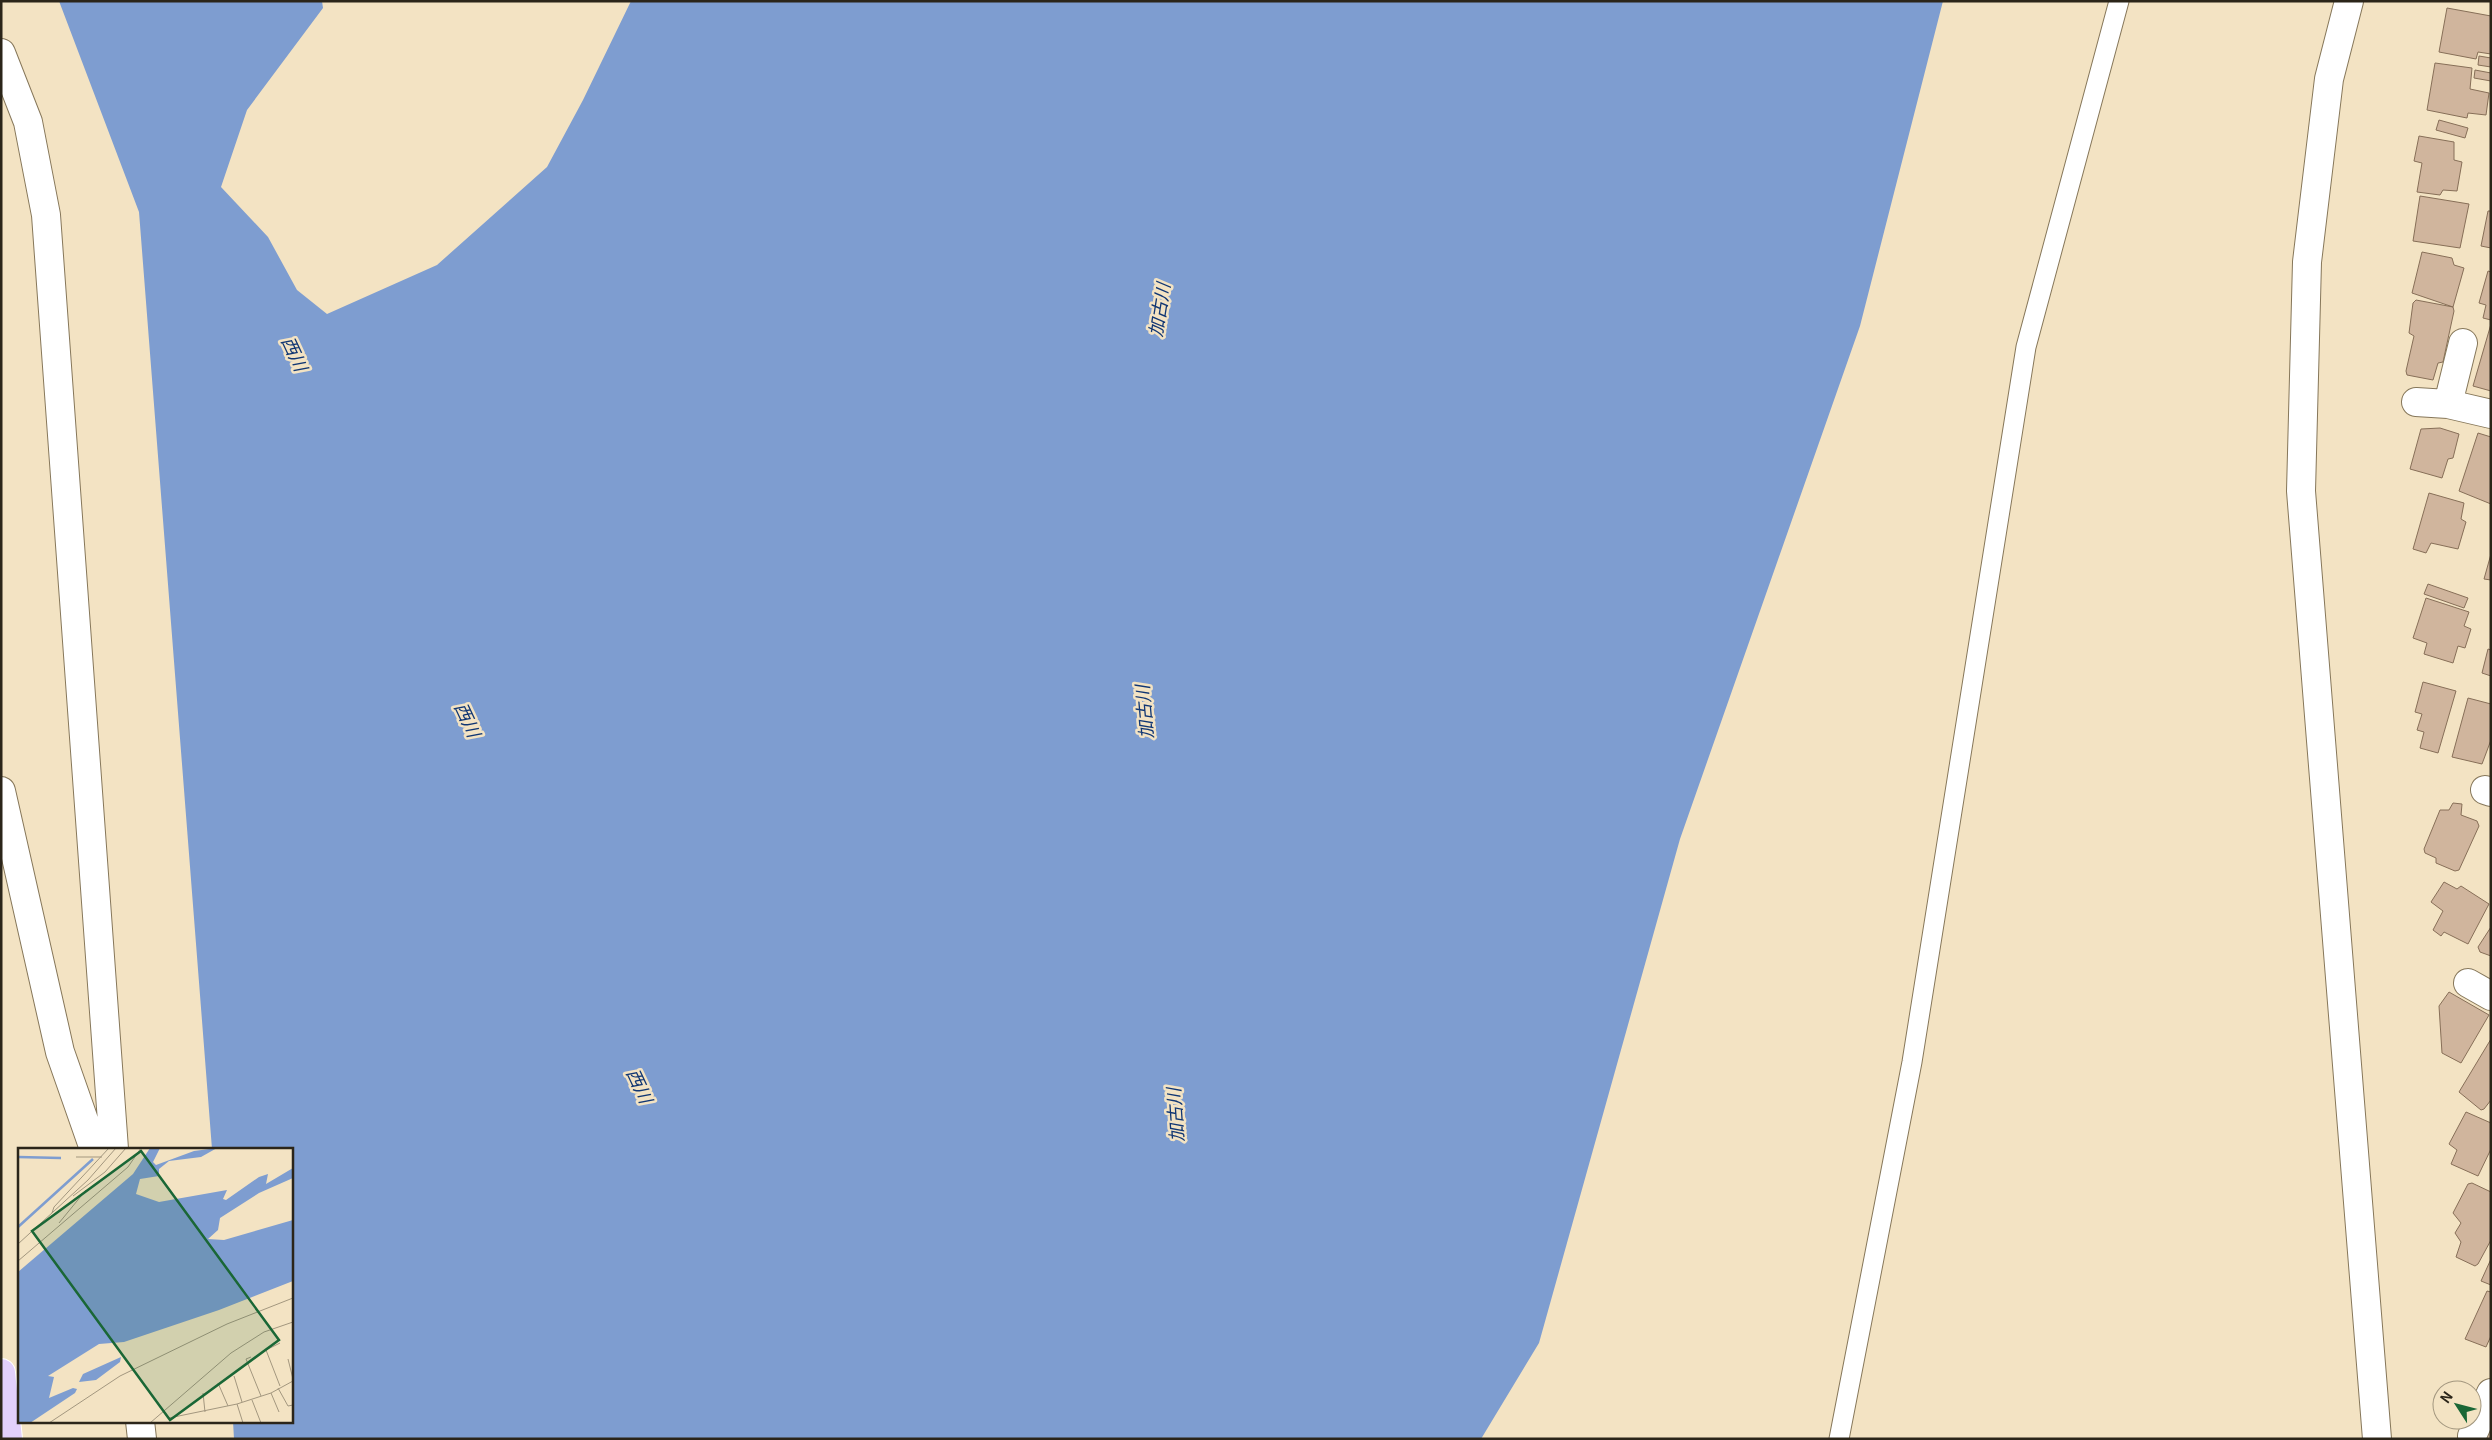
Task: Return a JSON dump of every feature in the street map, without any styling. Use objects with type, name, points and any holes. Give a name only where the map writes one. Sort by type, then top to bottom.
[{"type":"main road","points":[[1,1373],[8,1439]]},
{"type":"street","points":[[2349,1],[2329,80],[2307,262],[2301,491],[2377,1439]]},
{"type":"street","points":[[1,53],[28,122],[46,215],[114,1148]]},
{"type":"street","points":[[2448,404],[2463,343]]},
{"type":"street","points":[[2416,402],[2448,404],[2491,414]]},
{"type":"street","points":[[1,791],[60,1052],[94,1148]]},
{"type":"street","points":[[2472,1436],[2491,1393]]},
{"type":"street","points":[[140,1422],[142,1439]]},
{"type":"lane","points":[[1838,1439],[1912,1062],[2026,347],[2119,1]]},
{"type":"water","points":[[59,1],[322,1],[323,8],[247,110],[221,187],[268,237],[297,290],[327,314],[437,265],[547,167],[583,100],[631,1],[1943,1],[1860,326],[1680,839],[1539,1343],[1481,1439],[234,1439],[233,1422],[292,1422],[292,1148],[212,1148],[139,212]]},
{"type":"building","points":[[2447,8],[2491,16],[2491,54],[2478,52],[2476,59],[2439,52]]},
{"type":"building","points":[[2479,56],[2491,58],[2491,67],[2478,65]]},
{"type":"building","points":[[2435,63],[2472,68],[2470,89],[2489,93],[2486,115],[2468,113],[2467,118],[2427,110]]},
{"type":"building","points":[[2475,70],[2491,73],[2491,81],[2474,78]]},
{"type":"building","points":[[2439,120],[2468,128],[2465,138],[2436,130]]},
{"type":"building","points":[[2419,136],[2454,142],[2454,160],[2462,162],[2457,191],[2443,190],[2440,195],[2417,192],[2422,163],[2414,161]]},
{"type":"building","points":[[2420,196],[2469,204],[2460,248],[2413,241]]},
{"type":"building","points":[[2488,211],[2491,211],[2491,248],[2481,246]]},
{"type":"building","points":[[2422,252],[2452,258],[2454,265],[2464,268],[2453,307],[2412,293]]},
{"type":"building","points":[[2488,271],[2491,272],[2491,320],[2483,318],[2486,305],[2479,303]]},
{"type":"building","points":[[2416,300],[2453,307],[2454,311],[2443,362],[2438,363],[2433,380],[2407,375],[2406,371],[2414,336],[2409,333],[2413,303]]},
{"type":"building","points":[[2491,324],[2491,391],[2473,386]]},
{"type":"building","points":[[2440,428],[2459,434],[2453,458],[2448,459],[2442,478],[2410,469],[2421,429]]},
{"type":"building","points":[[2478,433],[2491,437],[2491,504],[2459,491]]},
{"type":"building","points":[[2429,493],[2464,503],[2461,519],[2466,522],[2458,549],[2431,543],[2426,553],[2413,549]]},
{"type":"building","points":[[2491,554],[2491,580],[2484,579]]},
{"type":"building","points":[[2428,584],[2468,598],[2464,608],[2424,594]]},
{"type":"building","points":[[2426,598],[2469,612],[2464,626],[2471,629],[2465,648],[2458,646],[2453,663],[2424,654],[2427,643],[2413,638]]},
{"type":"building","points":[[2488,649],[2491,650],[2491,676],[2482,673]]},
{"type":"building","points":[[2423,682],[2456,691],[2438,753],[2420,748],[2424,732],[2417,730],[2422,714],[2415,712]]},
{"type":"building","points":[[2468,698],[2491,704],[2491,740],[2482,764],[2452,757]]},
{"type":"building","points":[[2453,803],[2462,804],[2461,815],[2477,821],[2479,826],[2459,870],[2455,871],[2436,863],[2436,858],[2425,853],[2424,849],[2440,810],[2449,810]]},
{"type":"building","points":[[2444,882],[2457,889],[2461,886],[2489,904],[2468,944],[2444,932],[2441,936],[2433,930],[2443,911],[2431,902]]},
{"type":"building","points":[[2491,927],[2491,956],[2480,952],[2478,947]]},
{"type":"building","points":[[2449,992],[2489,1015],[2461,1063],[2442,1053],[2439,1006]]},
{"type":"building","points":[[2491,1039],[2491,1100],[2481,1110],[2459,1092]]},
{"type":"building","points":[[2466,1112],[2491,1123],[2491,1149],[2478,1176],[2451,1164],[2457,1150],[2449,1144]]},
{"type":"building","points":[[2472,1183],[2491,1192],[2491,1240],[2478,1264],[2475,1266],[2456,1257],[2461,1242],[2455,1233],[2461,1223],[2453,1213],[2468,1184]]},
{"type":"building","points":[[2491,1259],[2491,1285],[2481,1281]]},
{"type":"building","points":[[2487,1291],[2491,1292],[2491,1336],[2486,1347],[2465,1339]]},
{"type":"building","points":[[2491,1419],[2491,1439],[2482,1439]]},
{"type":"water label","name":"加古川","points":[[1160,310]]},
{"type":"water label","name":"西川","points":[[294,354]]},
{"type":"water label","name":"加古川","points":[[1145,712]]},
{"type":"water label","name":"西川","points":[[467,720]]},
{"type":"water label","name":"西川","points":[[639,1086]]},
{"type":"water label","name":"加古川","points":[[1176,1115]]}]
